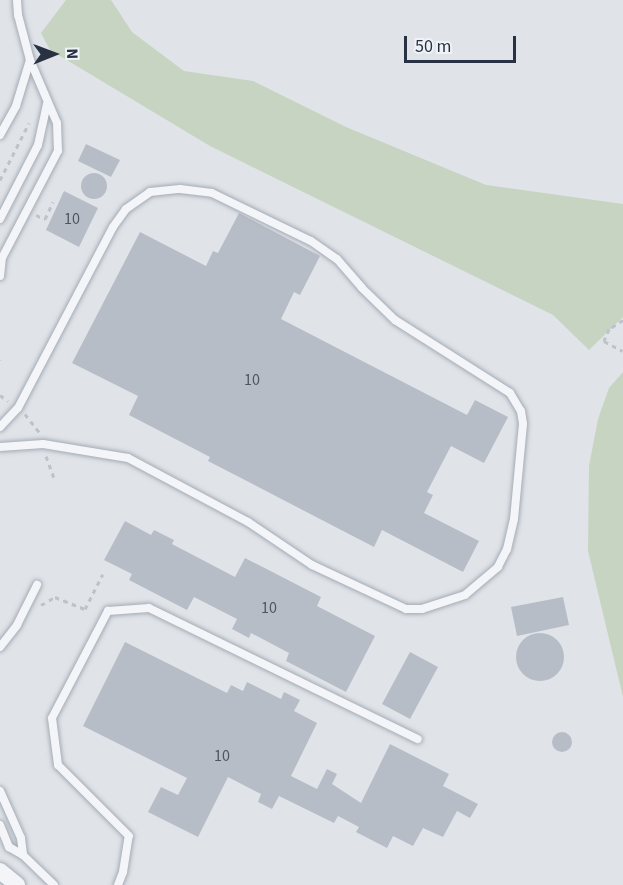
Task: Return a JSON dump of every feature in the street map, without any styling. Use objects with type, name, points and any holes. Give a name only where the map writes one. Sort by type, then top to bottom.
[{"type":"street","points":[[0,871],[17,885]]},
{"type":"lane","points":[[0,276],[1,259],[58,151],[57,123],[30,60],[18,15],[17,0]]},
{"type":"lane","points":[[0,135],[16,105],[30,60]]},
{"type":"lane","points":[[0,219],[38,145],[47,102]]},
{"type":"lane","points":[[0,427],[18,408],[113,227],[126,209],[150,192],[180,189],[212,193],[312,241],[337,259],[362,288],[395,320],[510,393],[521,411],[523,424],[514,519],[507,549],[498,567],[465,595],[422,609],[406,609],[312,565],[248,522],[128,458],[43,444],[0,447]]},
{"type":"lane","points":[[0,647],[8,639],[37,585]]},
{"type":"lane","points":[[117,885],[123,872],[129,836],[58,765],[52,718],[108,611],[149,608],[418,739]]},
{"type":"lane","points":[[0,791],[21,838],[23,855]]},
{"type":"lane","points":[[0,825],[9,847],[23,855],[54,885]]},
{"type":"path","points":[[0,180],[29,123]]},
{"type":"path","points":[[623,320],[609,329],[604,341],[623,351]]},
{"type":"path","points":[[26,607],[36,612],[46,600],[55,597],[85,609],[104,574]]},
{"type":"green space","points":[[66,0],[111,0],[132,32],[184,71],[253,81],[346,127],[486,185],[623,204],[623,317],[589,350],[553,315],[210,146],[50,50],[41,33]]},
{"type":"green space","points":[[623,372],[623,697],[588,551],[589,466],[598,419],[609,388]]},
{"type":"building","points":[[86,144],[120,160],[111,177],[78,161]]},
{"type":"building","points":[[94,173],[103,177],[107,186],[103,195],[94,199],[85,195],[81,186],[85,177]]},
{"type":"building","points":[[64,191],[98,208],[79,247],[46,230]]},
{"type":"building","points":[[239,213],[320,256],[300,295],[294,292],[281,319],[467,415],[475,400],[508,417],[484,463],[451,446],[427,492],[433,495],[424,513],[479,541],[463,572],[382,530],[374,547],[208,461],[210,457],[129,415],[138,396],[72,363],[140,232],[206,266],[213,251],[218,253]]},
{"type":"building","points":[[125,521],[151,535],[154,530],[174,540],[172,544],[235,577],[245,558],[321,597],[317,606],[375,636],[346,692],[286,661],[289,653],[251,633],[249,638],[232,629],[237,619],[194,597],[187,610],[129,580],[132,574],[104,560]]},
{"type":"building","points":[[563,597],[569,625],[517,636],[511,607]]},
{"type":"building","points":[[540,633],[557,640],[564,657],[557,674],[540,681],[523,674],[516,657],[523,640]]},
{"type":"building","points":[[125,642],[227,693],[231,685],[243,691],[247,682],[281,699],[284,692],[300,700],[294,711],[317,723],[291,776],[317,789],[327,769],[337,774],[332,784],[361,803],[390,744],[449,774],[443,786],[478,804],[470,818],[457,811],[443,837],[423,828],[413,846],[393,836],[387,848],[356,832],[359,827],[338,816],[334,823],[279,796],[272,809],[258,802],[261,794],[228,777],[198,837],[148,812],[161,787],[178,795],[187,778],[83,726]]},
{"type":"building","points":[[410,652],[438,667],[410,719],[382,704]]},
{"type":"building","points":[[562,732],[569,735],[572,742],[569,749],[562,752],[555,749],[552,742],[555,735]]}]
